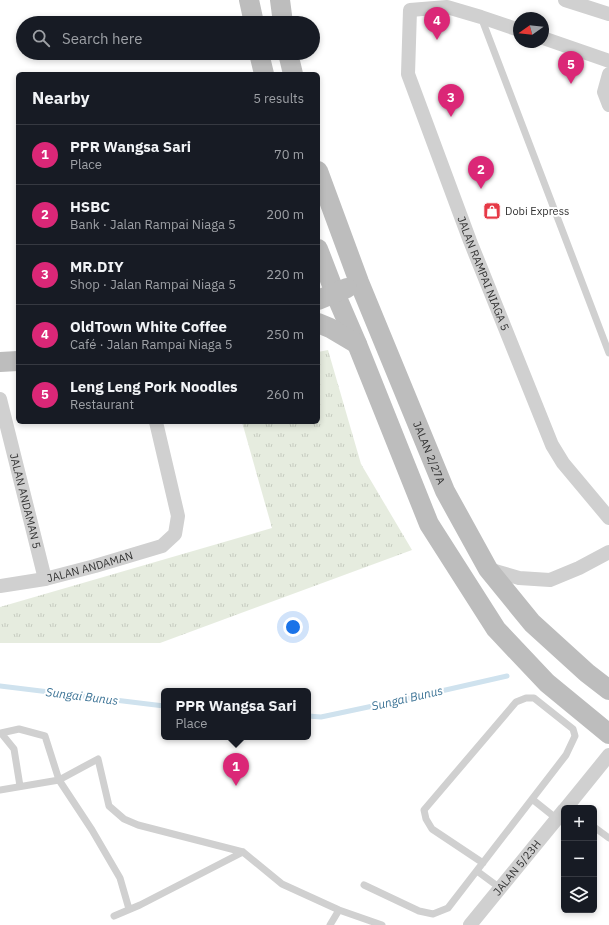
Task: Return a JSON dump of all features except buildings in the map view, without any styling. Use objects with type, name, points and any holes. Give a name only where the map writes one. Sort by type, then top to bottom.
[{"type":"main road","points":[[250,0],[253,16]]},
{"type":"main road","points":[[280,0],[283,16]]},
{"type":"main road","points":[[261,60],[264,72]]},
{"type":"main road","points":[[290,60],[293,72]]},
{"type":"main road","name":"JALAN 2/27A","points":[[320,176],[360,282],[445,491],[488,569],[532,623],[587,673],[609,690]]},
{"type":"main road","points":[[320,261],[326,297],[357,344],[429,524],[496,629],[547,683],[609,734]]},
{"type":"main road","points":[[326,297],[360,282]]},
{"type":"main road","points":[[320,324],[357,344]]},
{"type":"main road","points":[[0,362],[16,361]]},
{"type":"street","points":[[565,0],[609,14]]},
{"type":"street","name":"JALAN RAMPAI NIAGA 5","points":[[481,16],[447,7],[410,10],[408,74],[470,241],[552,445],[563,463],[609,518]]},
{"type":"street","points":[[481,16],[513,28]]},
{"type":"street","points":[[549,40],[609,61]]},
{"type":"street","points":[[609,74],[604,92],[609,105]]},
{"type":"street","name":"JALAN ANDAMAN 5","points":[[0,399],[45,579]]},
{"type":"street","name":"JALAN ANDAMAN","points":[[0,586],[45,579],[95,566],[162,546],[175,534],[178,516],[156,424]]},
{"type":"street","points":[[488,569],[519,578],[550,580],[579,568],[609,552]]},
{"type":"street","points":[[568,805],[609,755]]},
{"type":"street","name":"JALAN 5/23H","points":[[470,925],[560,815]]},
{"type":"lane","points":[[481,16],[609,353]]},
{"type":"lane","points":[[364,885],[419,911],[433,914],[448,908],[477,871],[566,755],[576,736],[574,729],[534,698],[526,698],[516,702],[424,810],[426,819],[432,829],[483,863]]},
{"type":"lane","points":[[20,786],[14,749],[1,733],[20,729],[45,736],[59,780],[92,830],[120,878],[129,910]]},
{"type":"lane","points":[[0,790],[59,780],[98,759],[110,806],[124,819],[138,825],[243,852],[282,884],[339,910],[382,925]]},
{"type":"lane","points":[[532,799],[560,815]]},
{"type":"lane","points":[[597,829],[609,838]]},
{"type":"lane","points":[[114,916],[129,910],[243,852]]},
{"type":"lane","points":[[477,871],[500,888]]},
{"type":"lane","points":[[330,925],[339,910]]},
{"type":"green space","points":[[328,350],[361,464],[412,550],[160,643],[0,643],[0,607],[272,528],[243,424],[320,424],[320,352]]},
{"type":"waterway","name":"Sungai Bunus","points":[[311,716],[321,717],[507,676]]},
{"type":"waterway","name":"Sungai Bunus","points":[[0,686],[161,706]]},
{"type":"place","name":"OldTown White Coffee","points":[[437,40]]},
{"type":"place","name":"Leng Leng Pork Noodles","points":[[571,84]]},
{"type":"place","name":"MR.DIY","points":[[451,117]]},
{"type":"place","name":"HSBC","points":[[481,189]]},
{"type":"place","name":"Dobi Express","points":[[492,211]]},
{"type":"place","name":"PPR Wangsa Sari","points":[[236,786]]}]
